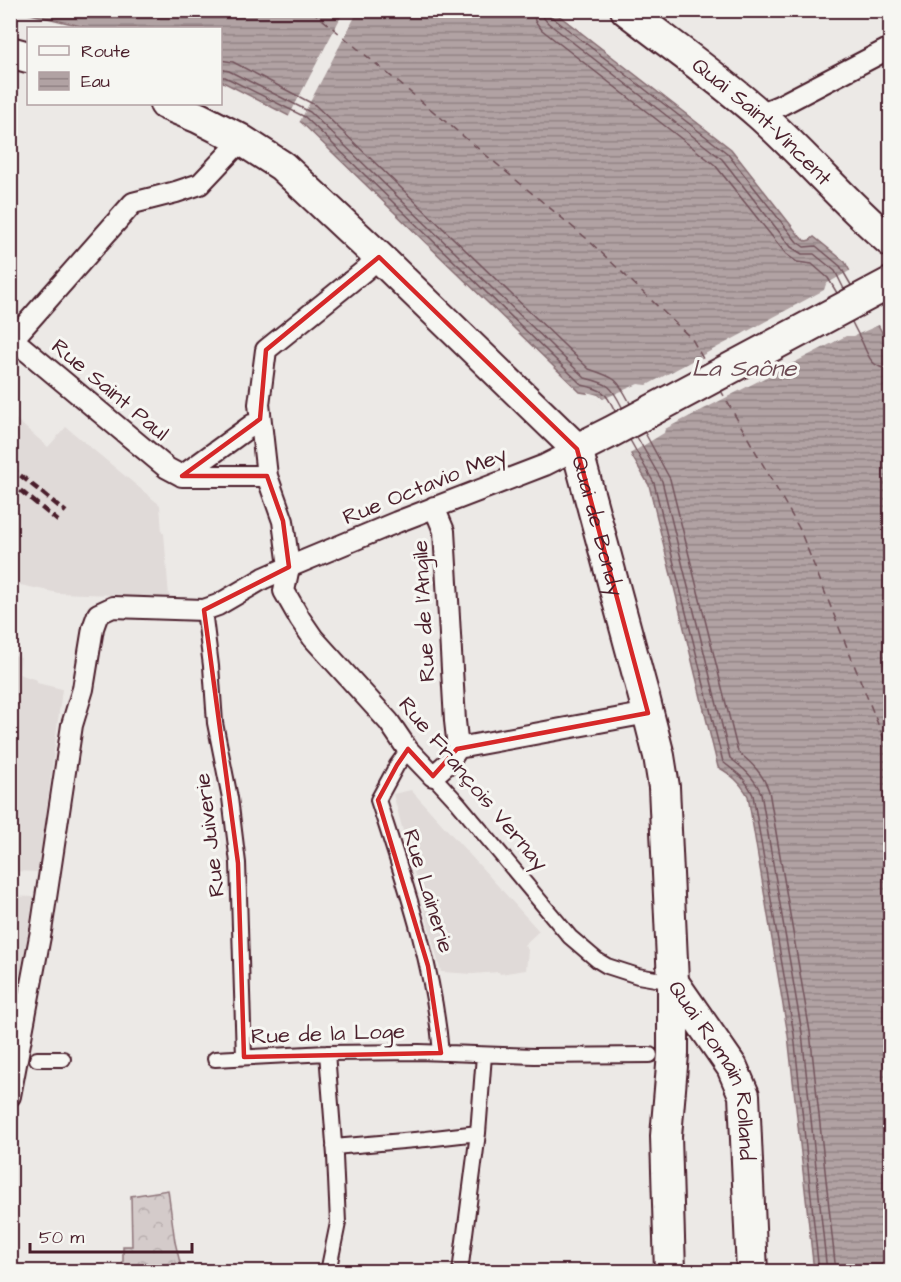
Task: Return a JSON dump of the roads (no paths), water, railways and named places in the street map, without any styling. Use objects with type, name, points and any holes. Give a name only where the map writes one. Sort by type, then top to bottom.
[{"type":"main road","name":"Quai Saint-Vincent","points":[[635,13],[759,114],[862,216],[890,240]]},
{"type":"main road","points":[[10,52],[27,57]]},
{"type":"main road","name":"Quai de Bondy","points":[[167,105],[240,139],[272,158],[294,176],[577,449],[659,756],[664,787],[673,982]]},
{"type":"main road","points":[[577,449],[887,285]]},
{"type":"main road","name":"Quai Romain Rolland","points":[[670,1272],[666,1136],[674,1054],[673,982]]},
{"type":"main road","name":"Quai Romain Rolland","points":[[673,982],[732,1067],[744,1095],[752,1272]]},
{"type":"street","points":[[759,114],[891,48]]},
{"type":"street","points":[[12,338],[134,203],[200,184],[240,139]]},
{"type":"street","name":"Rue François Vernay","points":[[379,257],[266,350],[259,404],[260,424],[267,476],[283,521],[289,567],[284,591],[313,638],[389,722],[408,750],[458,803],[570,937],[607,966],[638,976],[673,982]]},
{"type":"street","name":"Rue Saint Paul","points":[[12,338],[167,468],[182,476]]},
{"type":"street","points":[[182,476],[252,425],[260,424]]},
{"type":"street","name":"Rue Octavio Mey","points":[[204,610],[218,605],[264,578],[289,567],[434,507],[545,465],[577,449]]},
{"type":"street","points":[[182,476],[267,476]]},
{"type":"street","name":"Rue de l'Angile","points":[[434,507],[444,531],[458,748]]},
{"type":"street","points":[[10,1096],[41,931],[72,725],[83,689],[93,628],[98,614],[112,607],[204,610]]},
{"type":"street","name":"Rue Juiverie","points":[[204,610],[215,723],[230,798],[238,863],[244,1057]]},
{"type":"street","points":[[433,777],[448,763],[458,748],[648,713]]},
{"type":"street","name":"Rue Lainerie","points":[[408,750],[397,765],[378,801],[410,897],[428,966],[441,1053]]},
{"type":"street","points":[[327,1053],[338,1223],[328,1272]]},
{"type":"street","name":"Rue de la Loge","points":[[215,1059],[327,1053],[650,1055]]},
{"type":"street","points":[[456,1271],[478,1133],[484,1055]]},
{"type":"street","points":[[37,1059],[63,1059]]},
{"type":"street","points":[[334,1147],[478,1133]]},
{"type":"water","name":"La Saône","points":[[18,11],[553,11],[731,149],[801,238],[806,241],[814,237],[845,262],[888,340],[886,343],[890,349],[890,1271],[814,1271],[788,1035],[748,796],[735,779],[718,767],[649,485],[603,399],[598,395],[580,392],[301,122],[222,82],[222,27],[85,27]]},
{"type":"railway","points":[[10,467],[66,512]]},
{"type":"railway","points":[[10,482],[58,521]]}]
